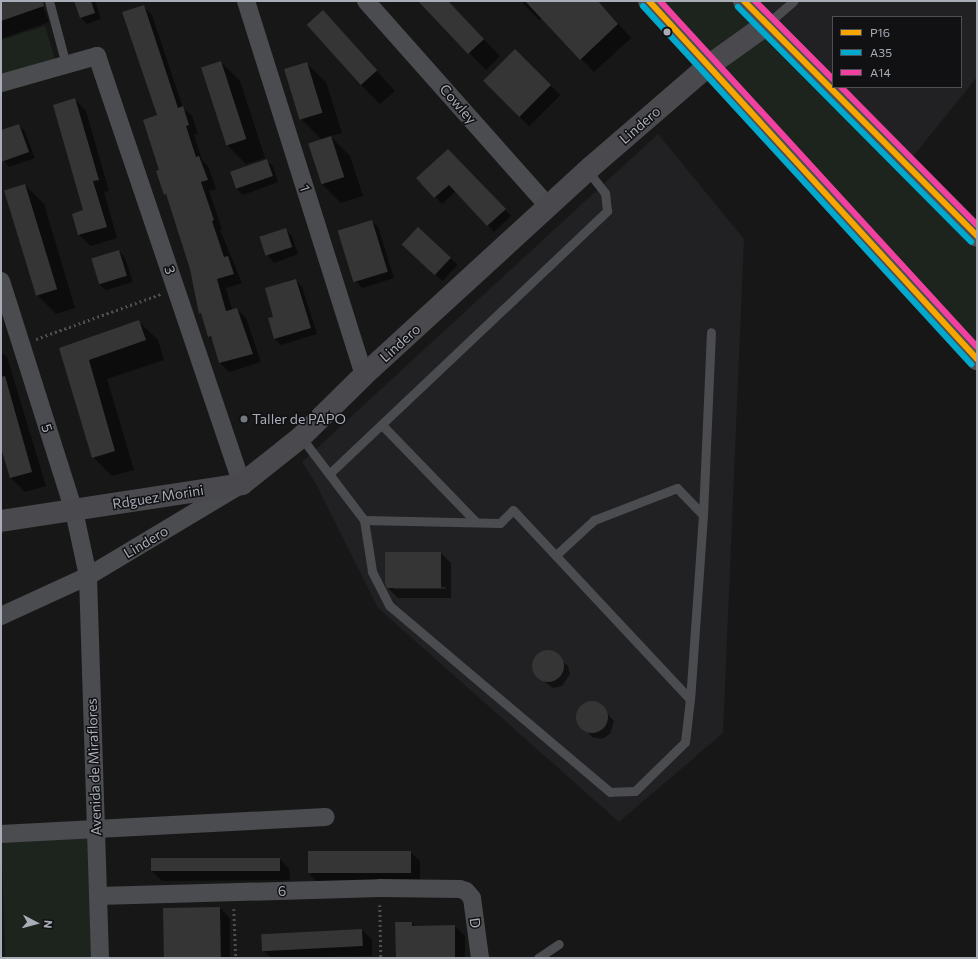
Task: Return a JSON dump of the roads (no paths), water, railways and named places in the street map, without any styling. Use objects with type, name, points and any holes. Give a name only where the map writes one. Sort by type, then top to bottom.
[{"type":"main road","points":[[649,1],[707,67],[977,359]]},
{"type":"main road","points":[[744,1],[977,236]]},
{"type":"street","name":"1","points":[[246,1],[364,375]]},
{"type":"street","name":"Cowley","points":[[366,1],[549,207]]},
{"type":"street","name":"Lindero","points":[[1,616],[88,576],[242,484],[301,437],[364,375],[549,207],[587,170],[707,67],[768,24]]},
{"type":"street","name":"3","points":[[66,64],[97,56],[242,484]]},
{"type":"street","points":[[1,83],[66,64]]},
{"type":"street","name":"5","points":[[1,281],[74,511],[88,576]]},
{"type":"street","name":"Rdguez Morini","points":[[1,521],[242,484]]},
{"type":"street","name":"Avenida de Miraflores","points":[[88,576],[100,958]]},
{"type":"street","points":[[1,834],[326,817]]},
{"type":"street","name":"6","points":[[98,896],[380,888],[466,891]]},
{"type":"street","name":"D","points":[[466,891],[472,898],[480,958]]},
{"type":"lane","points":[[49,1],[66,64]]},
{"type":"lane","points":[[768,24],[793,1]]},
{"type":"lane","points":[[329,474],[382,426],[608,211],[605,193],[587,170]]},
{"type":"lane","points":[[301,437],[364,520],[372,571],[389,605],[610,792],[635,791],[685,742],[690,699],[703,515],[711,332]]},
{"type":"lane","points":[[382,426],[476,522]]},
{"type":"lane","points":[[556,555],[594,520],[677,488],[703,515]]},
{"type":"lane","points":[[364,520],[500,523],[513,510],[690,699]]},
{"type":"lane","points":[[538,958],[559,944]]},
{"type":"place","name":"Taller de PAPO","points":[[244,419]]}]
